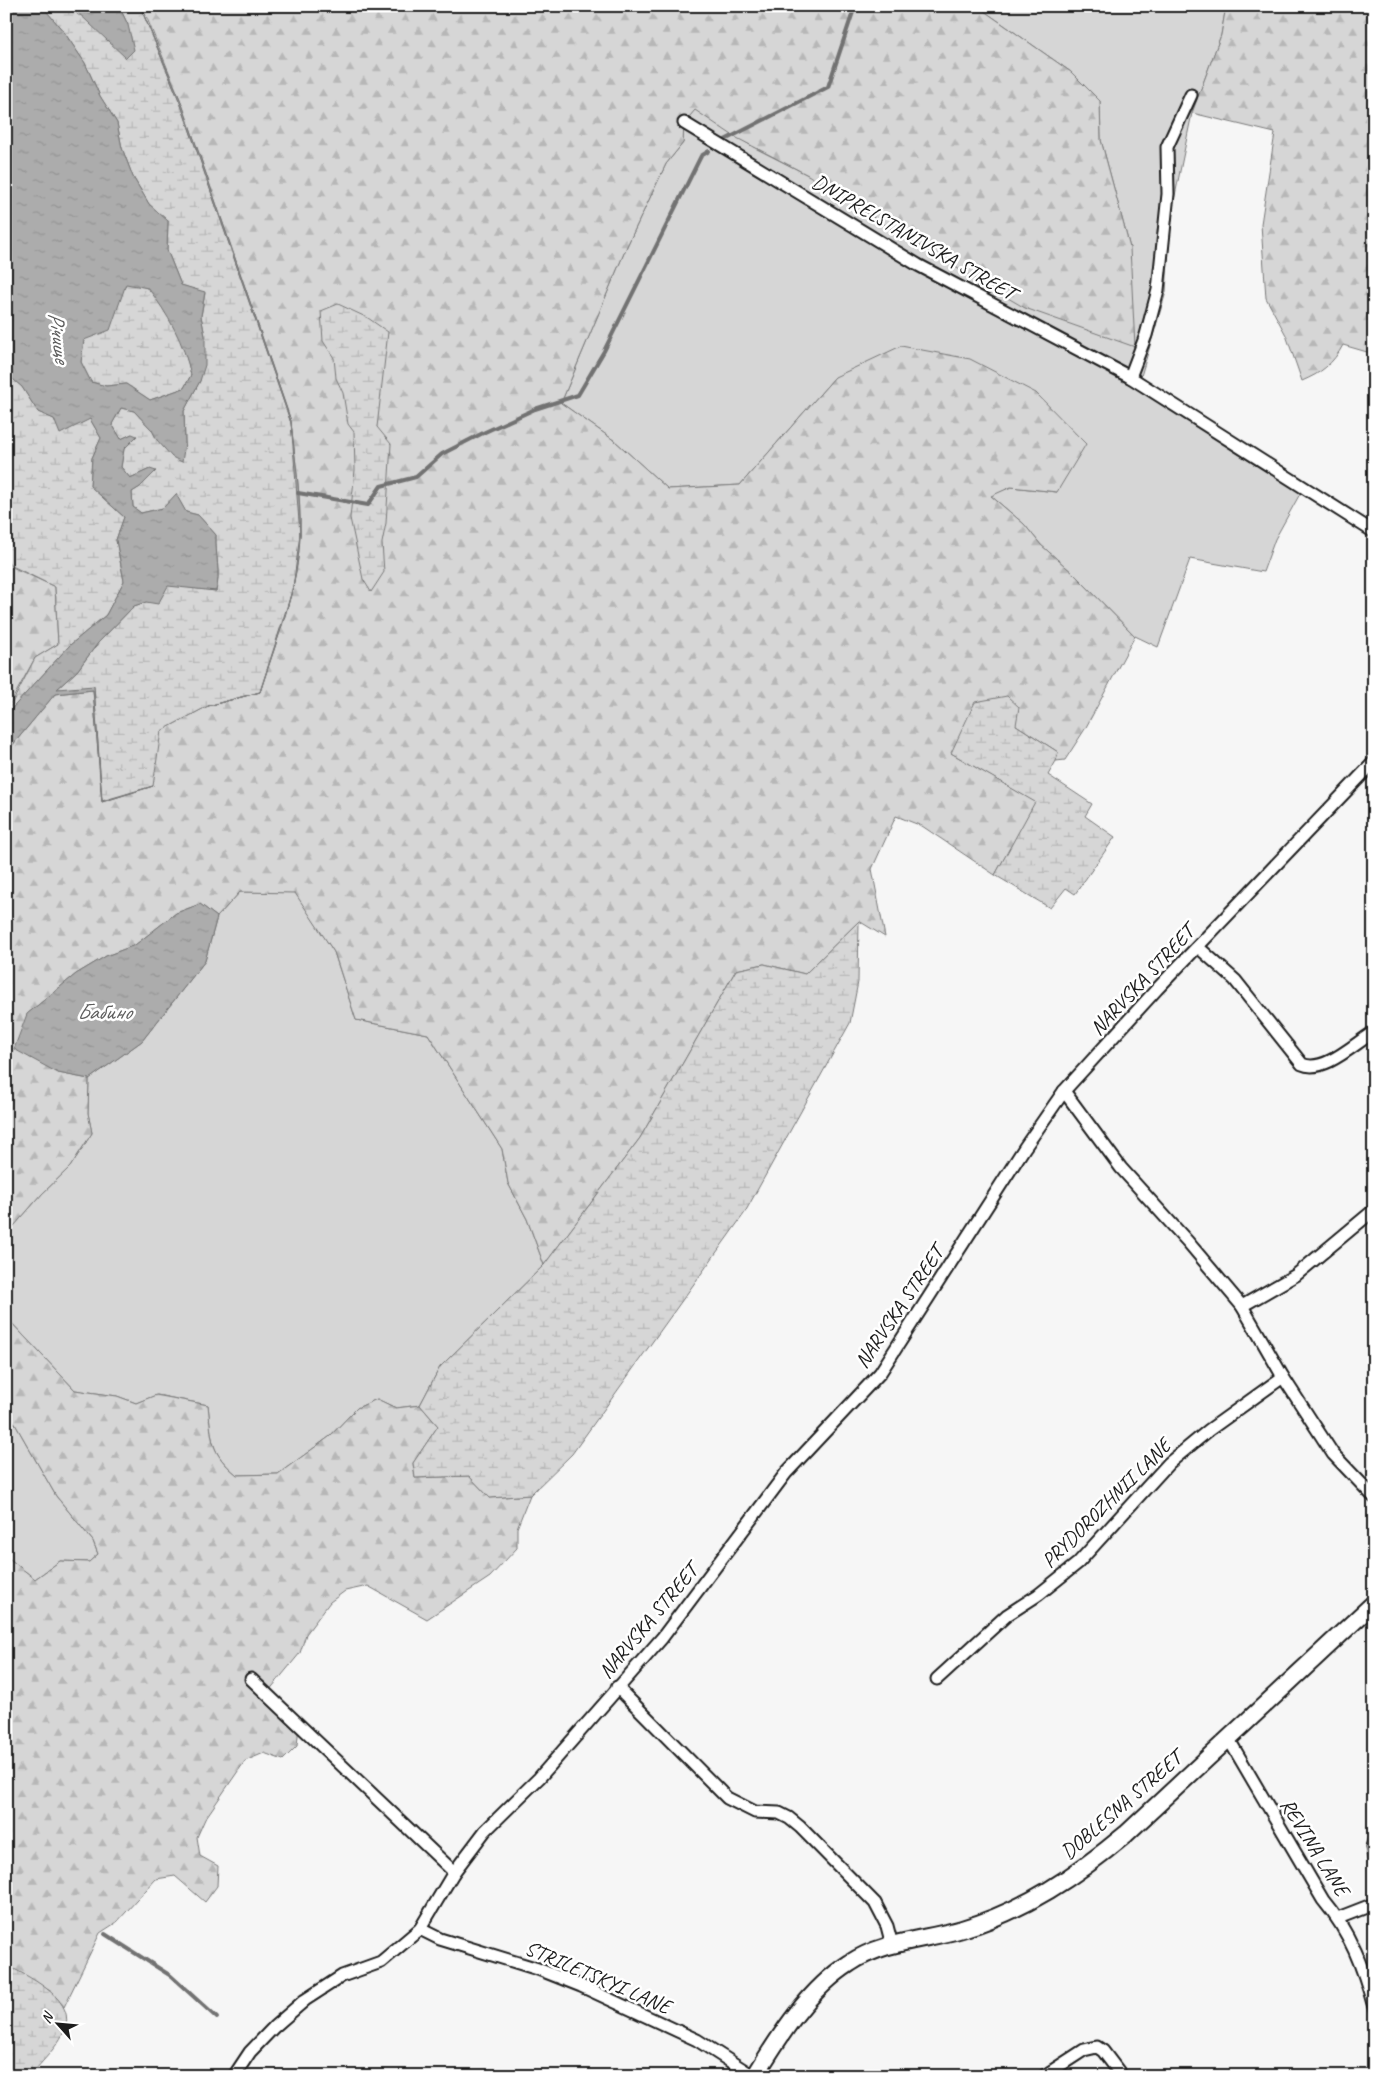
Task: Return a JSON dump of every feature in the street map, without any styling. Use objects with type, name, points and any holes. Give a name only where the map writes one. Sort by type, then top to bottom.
[{"type":"street","points":[[1130,377],[1146,335],[1158,290],[1168,194],[1167,147],[1191,95]]},
{"type":"street","name":"DNIPRELSTANIVSKA STREET","points":[[684,123],[918,265],[1130,377],[1374,532]]},
{"type":"street","name":"NARVSKA STREET","points":[[234,2076],[250,2052],[274,2027],[305,2000],[342,1976],[381,1962],[420,1929],[454,1872],[485,1831],[539,1778],[668,1630],[786,1473],[880,1372],[1025,1147],[1064,1091],[1374,762]]},
{"type":"street","points":[[1198,947],[1235,980],[1302,1064],[1310,1067],[1323,1065],[1374,1032]]},
{"type":"street","points":[[1064,1091],[1121,1168],[1188,1242],[1242,1306],[1283,1377],[1333,1454],[1374,1497]]},
{"type":"street","points":[[1242,1306],[1296,1275],[1374,1210]]},
{"type":"street","name":"PRYDOROZHNII LANE","points":[[937,1679],[1008,1615],[1038,1595],[1078,1563],[1169,1463],[1209,1430],[1283,1377]]},
{"type":"street","name":"DOBLESNA STREET","points":[[754,2076],[783,2033],[826,1980],[863,1956],[892,1945],[963,1929],[1004,1914],[1054,1888],[1086,1868],[1126,1834],[1374,1603]]},
{"type":"street","points":[[251,1679],[454,1872]]},
{"type":"street","points":[[617,1688],[727,1798],[755,1812],[779,1813],[800,1827],[875,1903],[887,1926],[892,1945]]},
{"type":"street","name":"REVINA LANE","points":[[1228,1738],[1323,1900],[1338,1918],[1352,1942],[1374,2007]]},
{"type":"street","points":[[1374,1841],[1372,1847],[1374,1859]]},
{"type":"street","points":[[1338,1918],[1374,1904]]},
{"type":"street","name":"STRILETSKYI LANE","points":[[420,1929],[440,1939],[538,1969],[581,1986],[697,2040],[754,2076]]},
{"type":"street","points":[[1044,2076],[1084,2050],[1097,2047],[1103,2051],[1122,2076]]},
{"type":"green space","points":[[42,6],[71,6],[78,15],[128,25],[119,6],[140,6],[181,105],[291,423],[299,491],[300,533],[296,573],[286,614],[260,692],[208,706],[161,731],[153,786],[102,802],[94,687],[56,690],[77,671],[98,643],[134,606],[146,602],[167,585],[216,591],[218,570],[216,535],[198,515],[186,512],[176,495],[163,508],[141,513],[133,507],[132,492],[140,487],[150,469],[130,478],[121,467],[124,449],[132,434],[121,439],[112,424],[121,408],[134,411],[152,430],[157,440],[185,443],[184,411],[200,381],[205,336],[201,316],[205,293],[181,285],[167,250],[168,221],[149,204],[133,177],[122,148],[117,123],[100,96],[85,63],[64,32]]},
{"type":"green space","points":[[142,6],[977,6],[1071,72],[1100,101],[1101,140],[1130,248],[1135,347],[1025,308],[899,234],[808,175],[735,137],[695,110],[684,123],[683,143],[666,164],[627,246],[561,403],[615,441],[668,489],[740,485],[835,377],[901,346],[970,359],[1036,393],[1086,444],[1057,492],[1011,487],[991,496],[1024,524],[1041,545],[1074,574],[1135,636],[1085,729],[1065,760],[1056,761],[1058,752],[1016,725],[951,753],[1036,802],[995,875],[922,826],[896,816],[872,869],[885,937],[859,921],[805,974],[764,964],[736,970],[640,1138],[544,1265],[527,1219],[508,1183],[502,1149],[428,1034],[356,1020],[334,952],[295,893],[240,892],[217,917],[200,904],[176,913],[135,945],[106,956],[76,974],[27,1014],[58,1073],[89,1079],[88,1113],[92,1133],[70,1167],[42,1194],[6,1235],[6,753],[55,694],[93,690],[102,801],[161,731],[208,706],[260,692],[293,588],[300,534],[291,421],[182,104]]},
{"type":"green space","points":[[977,6],[1226,6],[1221,35],[1192,113],[1171,215],[1166,292],[1141,376],[1301,492],[1275,539],[1263,572],[1190,559],[1158,647],[1135,636],[1074,574],[1041,545],[1024,524],[990,495],[1011,487],[1057,492],[835,377],[740,485],[668,489],[615,441],[561,403],[627,246],[666,164],[683,143],[684,123],[695,109],[753,147],[808,175],[1130,248],[1101,140],[1100,101],[1071,72]]},
{"type":"green space","points":[[1226,6],[1374,6],[1374,354],[1343,345],[1335,358],[1326,367],[1302,381],[1286,335],[1266,298],[1261,224],[1275,133],[1192,113],[1221,35]]},
{"type":"green space","points":[[6,256],[11,290],[6,321]]},
{"type":"green space","points":[[126,283],[148,289],[156,296],[170,317],[181,341],[191,375],[184,388],[150,400],[126,384],[106,386],[91,382],[81,362],[84,339],[122,293]]},
{"type":"green space","points":[[338,304],[368,318],[388,332],[377,427],[391,444],[386,523],[382,543],[384,572],[371,592],[363,579],[350,518],[355,470],[354,432],[348,424],[343,393],[336,378],[334,358],[323,341],[321,311]]},
{"type":"green space","points":[[6,373],[22,387],[38,412],[54,419],[90,419],[101,438],[92,458],[90,486],[124,517],[116,540],[124,581],[106,615],[70,645],[6,715],[35,658],[58,644],[55,587],[10,565],[6,559]]},
{"type":"green space","points":[[6,560],[10,566],[55,587],[58,644],[35,658],[6,711]]},
{"type":"green space","points":[[1007,696],[1019,707],[1016,725],[1058,752],[1056,761],[1048,775],[1092,804],[1085,816],[1115,837],[1075,894],[1066,888],[1050,908],[995,875],[1035,802],[951,753],[975,702]]},
{"type":"green space","points":[[240,892],[295,892],[334,952],[356,1020],[428,1034],[502,1149],[508,1183],[527,1219],[544,1265],[440,1367],[420,1405],[396,1408],[377,1399],[357,1408],[329,1437],[278,1474],[237,1475],[228,1467],[221,1459],[214,1444],[208,1405],[157,1395],[136,1403],[117,1396],[75,1390],[6,1317],[6,1235],[42,1194],[70,1167],[92,1133],[88,1113],[89,1079],[142,1041],[205,961],[217,917]]},
{"type":"green space","points":[[859,921],[858,982],[850,1023],[744,1214],[572,1454],[530,1495],[490,1498],[469,1476],[415,1478],[413,1463],[438,1426],[420,1405],[440,1367],[544,1265],[640,1138],[736,970],[764,964],[805,974]]},
{"type":"green space","points":[[6,1317],[75,1390],[117,1396],[136,1403],[156,1395],[208,1405],[213,1444],[221,1459],[237,1475],[278,1474],[329,1437],[357,1408],[377,1399],[396,1408],[420,1405],[438,1426],[413,1463],[415,1478],[469,1476],[490,1498],[530,1495],[517,1528],[517,1548],[490,1577],[427,1619],[368,1586],[345,1591],[330,1602],[306,1634],[300,1653],[268,1692],[299,1725],[297,1746],[283,1760],[264,1753],[245,1761],[205,1819],[197,1837],[200,1856],[218,1866],[217,1886],[205,1902],[175,1876],[156,1879],[117,1922],[100,1933],[64,2007],[52,1992],[6,1965],[6,1556],[35,1579],[60,1561],[89,1562],[98,1554],[93,1541],[56,1496],[6,1408]]},
{"type":"green space","points":[[6,1408],[56,1496],[93,1541],[98,1554],[89,1562],[60,1561],[35,1579],[6,1556]]},
{"type":"green space","points":[[6,1965],[46,1988],[62,2005],[66,2015],[64,2032],[51,2052],[30,2076],[6,2076],[6,2051],[12,2039],[6,2028]]},
{"type":"water","name":"Річище","points":[[6,6],[42,6],[64,32],[85,63],[100,96],[117,123],[122,148],[133,177],[149,204],[168,221],[167,250],[181,285],[205,292],[201,316],[205,336],[205,365],[200,381],[184,411],[185,443],[182,462],[172,457],[157,440],[152,430],[134,411],[121,408],[112,424],[121,439],[132,434],[137,436],[124,449],[121,467],[130,478],[150,469],[156,471],[140,487],[132,492],[133,507],[141,513],[163,508],[176,494],[186,512],[198,515],[216,535],[218,570],[216,591],[168,586],[158,604],[146,602],[134,606],[98,643],[77,671],[57,689],[94,686],[102,801],[153,786],[102,802],[93,690],[55,694],[6,753],[6,715],[70,645],[106,615],[124,581],[116,540],[124,517],[90,486],[92,458],[101,438],[90,419],[60,434],[54,419],[38,412],[22,387],[6,373],[6,321],[11,290],[6,256]],"holes":[[[126,284],[148,288],[174,329],[191,375],[184,388],[150,400],[126,384],[106,386],[91,382],[81,362],[84,340],[110,330]]]},
{"type":"water","points":[[71,6],[119,6],[128,25],[134,50],[126,58]]},
{"type":"water","points":[[140,6],[182,104],[292,427],[181,105]]},
{"type":"water","points":[[292,427],[299,491],[300,534]]},
{"type":"water","points":[[300,535],[299,553],[294,581]]},
{"type":"water","points":[[290,596],[279,634],[260,692]]},
{"type":"water","name":"Бабино","points":[[200,904],[217,917],[205,961],[142,1041],[89,1079],[58,1073],[14,1049],[27,1014],[76,974],[106,956],[135,945],[176,913]]},
{"type":"waterway","points":[[721,142],[828,87],[855,6]]},
{"type":"waterway","points":[[298,493],[368,505],[381,486],[416,477],[442,454],[535,409],[578,395],[604,351],[701,156],[709,151]]},
{"type":"waterway","points":[[105,1934],[171,1976],[217,2018]]}]
